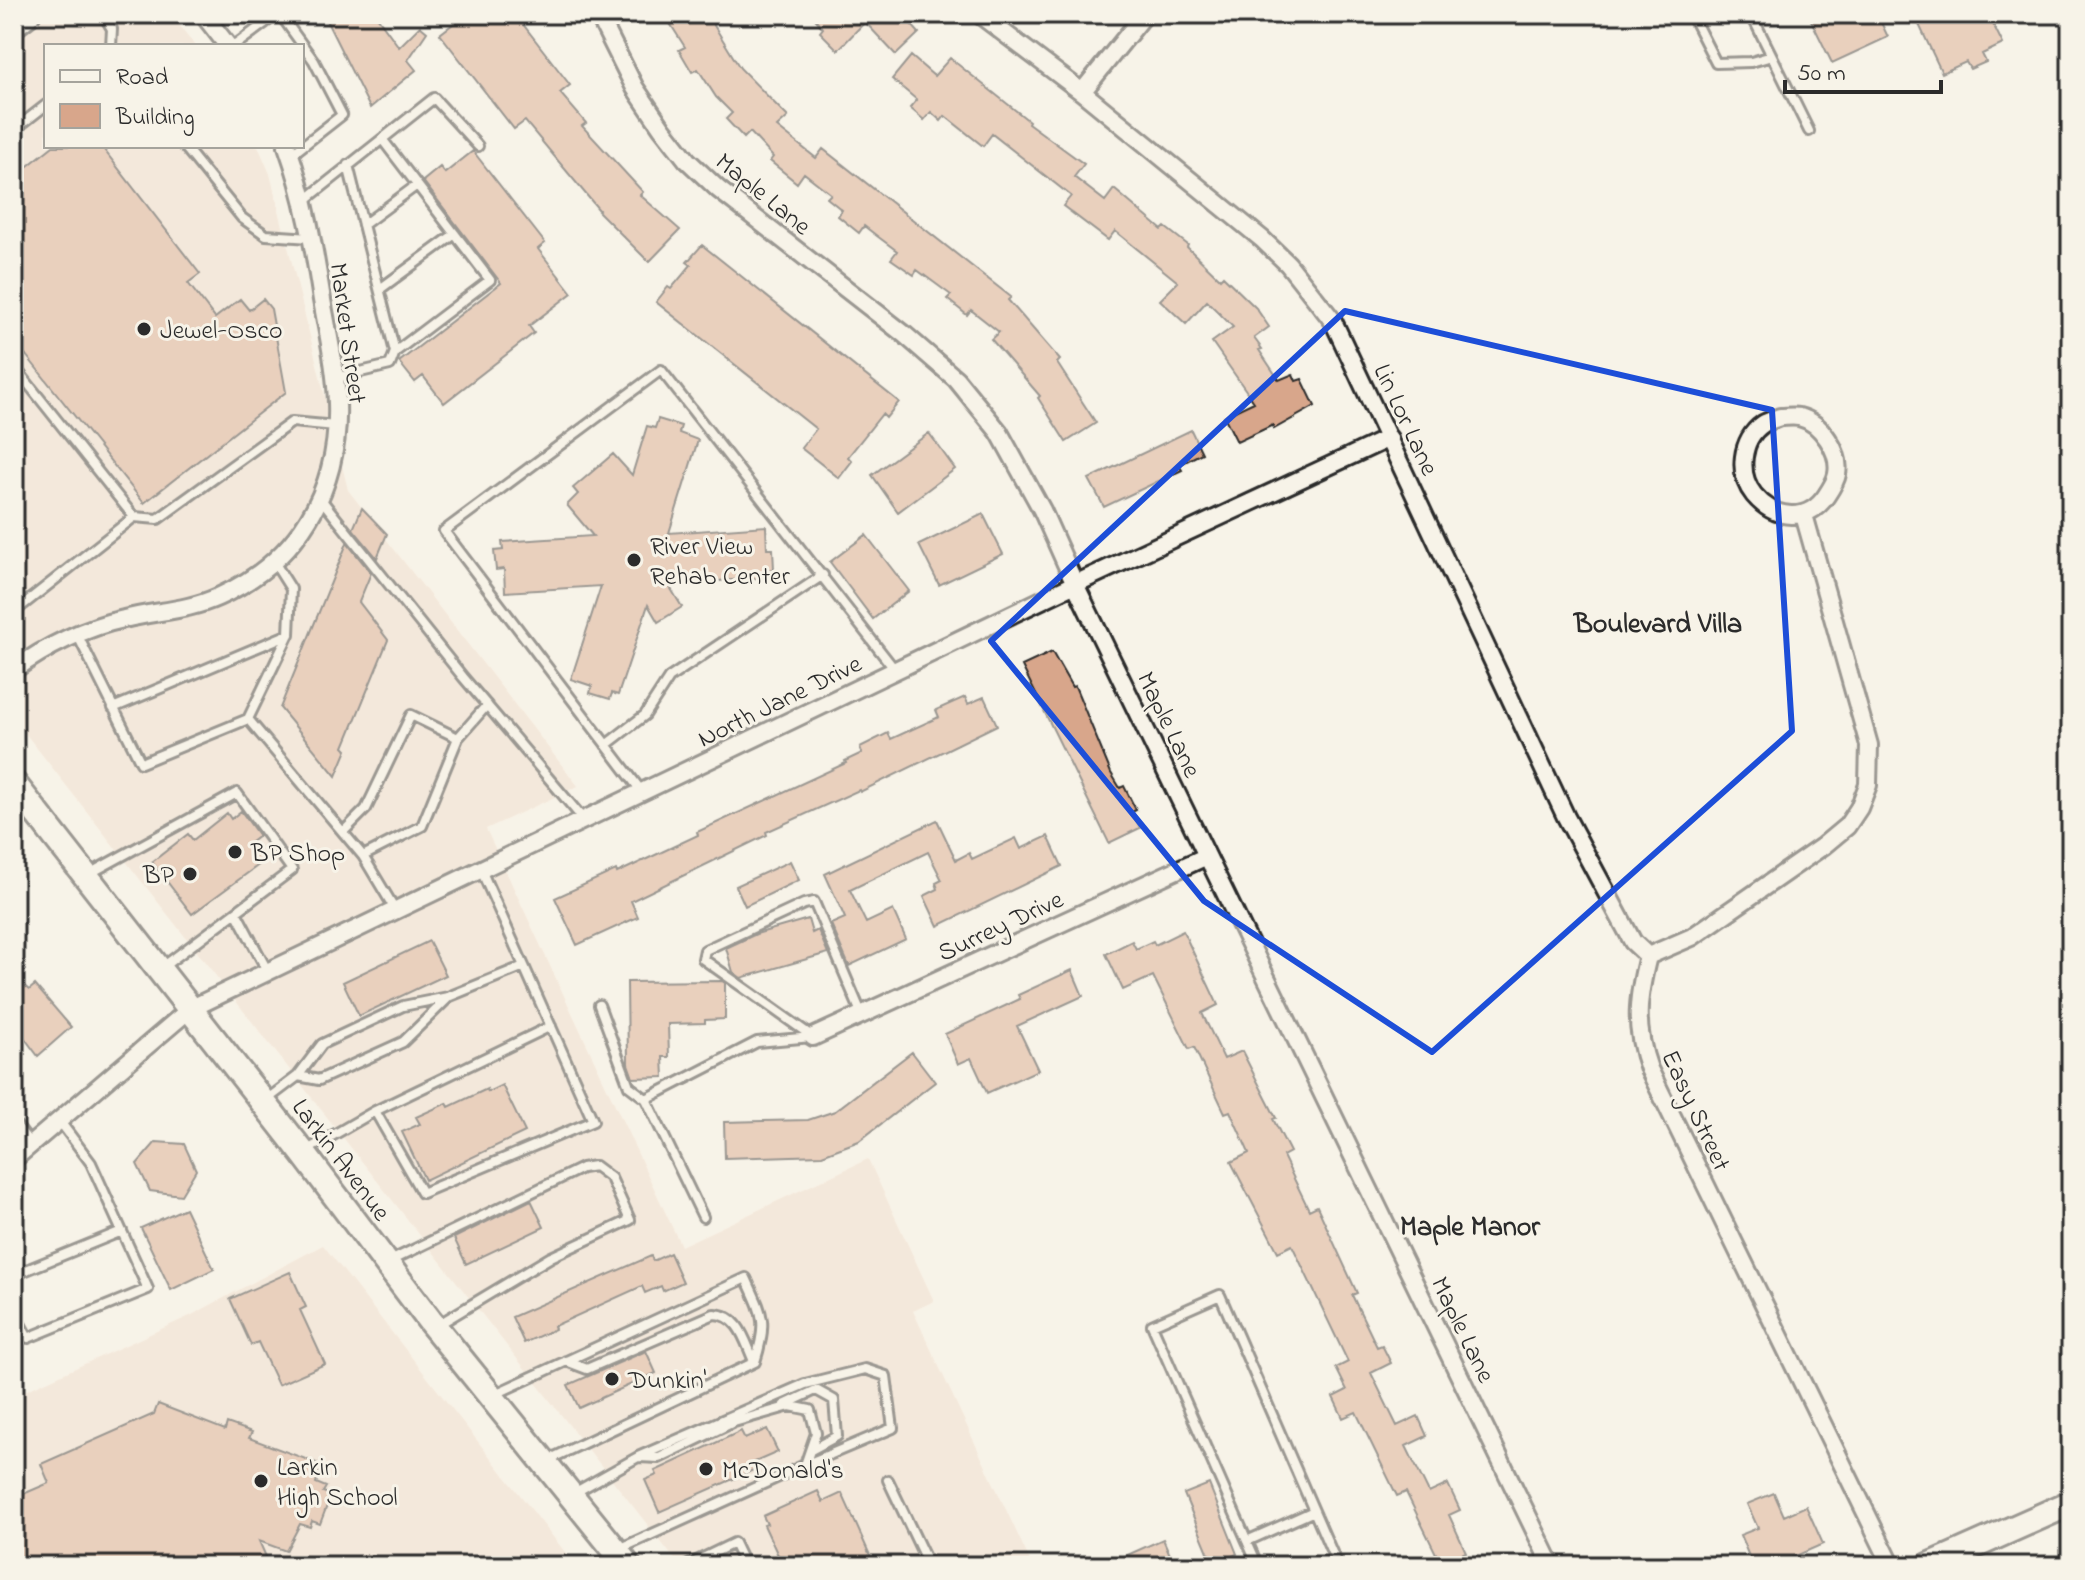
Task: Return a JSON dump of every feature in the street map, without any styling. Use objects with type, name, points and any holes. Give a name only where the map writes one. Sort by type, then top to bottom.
[{"type":"main road","points":[[14,24],[27,14]]},
{"type":"main road","name":"Larkin Avenue","points":[[14,784],[435,1326],[622,1558]]},
{"type":"main road","points":[[1929,1566],[2071,1503]]},
{"type":"street","points":[[203,14],[229,44]]},
{"type":"street","name":"Maple Lane","points":[[598,14],[635,88],[687,160],[718,189],[904,334],[956,379],[999,432],[1042,510],[1075,584],[1552,1566]]},
{"type":"street","name":"Lin Lor Lane","points":[[979,14],[1082,92],[1262,239],[1288,264],[1333,321],[1566,817],[1633,942],[1648,956]]},
{"type":"street","points":[[1082,92],[1145,14]]},
{"type":"street","name":"Market Street","points":[[14,670],[77,634],[124,618],[179,611],[217,598],[263,572],[300,536],[310,520],[335,446],[335,378],[312,238],[288,151]]},
{"type":"street","points":[[1780,417],[1800,417],[1815,425],[1828,440],[1834,455],[1838,473],[1831,489],[1818,507],[1804,515],[1784,515],[1768,508],[1753,494],[1745,477],[1743,456],[1751,436],[1764,424],[1780,417]]},
{"type":"street","name":"North Jane Drive","points":[[14,1159],[190,1009],[1075,584],[1389,438]]},
{"type":"street","points":[[1648,956],[1692,937],[1823,846],[1847,826],[1859,808],[1868,785],[1869,745],[1804,515]]},
{"type":"street","name":"Surrey Drive","points":[[813,1037],[1207,856]]},
{"type":"street","name":"Easy Street","points":[[1648,956],[1640,986],[1637,1023],[1640,1045],[1649,1069],[1892,1566]]},
{"type":"street","points":[[14,1129],[27,1146]]},
{"type":"lane","points":[[103,14],[112,29],[111,44]]},
{"type":"lane","points":[[234,44],[278,14],[301,44]]},
{"type":"lane","points":[[1691,14],[1716,63],[1751,62],[1772,56]]},
{"type":"lane","points":[[1751,14],[1809,131]]},
{"type":"lane","points":[[304,48],[342,115],[304,140]]},
{"type":"lane","points":[[304,201],[434,98],[478,146]]},
{"type":"lane","points":[[14,130],[44,107]]},
{"type":"lane","points":[[335,378],[390,365],[395,352],[490,280],[382,139]]},
{"type":"lane","points":[[186,148],[242,218],[266,235],[312,238]]},
{"type":"lane","points":[[348,165],[395,352]]},
{"type":"lane","points":[[363,225],[417,185]]},
{"type":"lane","points":[[380,289],[455,234]]},
{"type":"lane","points":[[14,366],[134,517]]},
{"type":"lane","points":[[642,792],[444,531],[661,370],[895,671]]},
{"type":"lane","points":[[14,612],[134,517],[158,519],[292,422],[336,426]]},
{"type":"lane","points":[[319,497],[463,677],[584,820]]},
{"type":"lane","points":[[77,634],[141,763],[248,719],[289,634],[291,589],[274,562]]},
{"type":"lane","points":[[606,745],[645,715],[669,678],[823,575]]},
{"type":"lane","points":[[113,708],[289,634]]},
{"type":"lane","points":[[363,856],[422,826],[458,738],[487,705]]},
{"type":"lane","points":[[343,832],[366,809],[411,715],[458,738]]},
{"type":"lane","points":[[248,719],[363,856],[396,911]]},
{"type":"lane","points":[[86,875],[237,793],[292,870],[159,969]]},
{"type":"lane","points":[[375,1111],[422,1193],[593,1121],[481,870]]},
{"type":"lane","points":[[813,1037],[703,959],[705,950],[814,902],[862,1015]]},
{"type":"lane","points":[[236,912],[268,972]]},
{"type":"lane","points":[[263,1102],[298,1076],[322,1044],[403,1006],[448,997],[524,966]]},
{"type":"lane","points":[[298,1076],[319,1080],[403,1042],[448,997]]},
{"type":"lane","points":[[599,1005],[629,1086],[646,1099],[703,1217]]},
{"type":"lane","points":[[303,1153],[375,1111],[551,1026]]},
{"type":"lane","points":[[646,1099],[757,1042],[813,1037]]},
{"type":"lane","points":[[14,1313],[28,1338],[148,1289],[91,1163],[58,1119]]},
{"type":"lane","points":[[386,1263],[582,1168],[595,1166],[607,1173],[630,1220],[551,1257],[435,1326]]},
{"type":"lane","points":[[14,1275],[122,1231]]},
{"type":"lane","points":[[491,1396],[746,1278],[764,1317],[762,1340],[755,1362],[545,1461]]},
{"type":"lane","points":[[1258,1566],[1152,1325],[1220,1295],[1338,1566]]},
{"type":"lane","points":[[566,1361],[587,1369],[714,1314],[722,1314],[735,1322],[755,1362]]},
{"type":"lane","points":[[572,1494],[638,1457],[805,1384],[865,1369],[886,1376],[893,1428],[805,1465],[622,1558]]},
{"type":"lane","points":[[770,1412],[816,1390],[834,1400],[837,1436],[810,1450]]},
{"type":"lane","points":[[638,1457],[659,1458],[734,1422],[790,1406],[810,1410],[816,1433],[805,1465]]},
{"type":"lane","points":[[888,1480],[929,1566]]},
{"type":"lane","points":[[1247,1541],[1314,1511]]},
{"type":"lane","points":[[686,1566],[734,1543],[745,1566]]},
{"type":"highlighted area","points":[[1345,311],[1772,410],[1792,731],[1432,1052],[1204,901],[991,641]]},
{"type":"shaded area","points":[[14,14],[170,14],[194,44],[44,44],[44,148],[259,148],[270,174],[348,490],[578,786],[486,829],[681,1246],[868,1159],[934,1301],[913,1311],[1030,1561],[1019,1566],[680,1566],[14,719]]},
{"type":"shaded area","name":"Larkin High School","points":[[323,1245],[576,1566],[14,1566],[14,1396],[192,1315]]},
{"type":"building","points":[[323,14],[375,14],[399,47],[420,26],[427,32],[408,60],[416,70],[370,108]]},
{"type":"building","points":[[466,14],[515,14],[570,85],[560,93],[586,123],[582,126],[643,192],[640,195],[680,230],[649,262],[598,211],[525,121],[514,129],[440,34]]},
{"type":"building","points":[[664,14],[707,14],[740,68],[788,117],[777,127],[816,158],[823,149],[1011,297],[1008,300],[1060,360],[1057,363],[1096,423],[1066,442],[1038,398],[1040,396],[991,339],[999,332],[971,310],[967,315],[947,299],[951,295],[917,270],[914,275],[891,259],[897,251],[864,226],[859,233],[838,216],[842,210],[827,198],[831,194],[804,173],[797,183],[770,161],[773,157],[750,132],[744,138],[726,119],[732,113],[716,97],[698,69],[692,72],[679,50],[685,47]]},
{"type":"building","points":[[811,14],[902,14],[919,33],[896,55],[865,22],[838,50],[820,32],[823,28]]},
{"type":"building","points":[[1808,14],[1877,14],[1888,37],[1832,63]]},
{"type":"building","points":[[1914,14],[1988,14],[2003,44],[1982,54],[1986,62],[1970,69],[1966,62],[1942,73]]},
{"type":"building","points":[[911,56],[934,76],[950,58],[1028,123],[1084,164],[1074,177],[1105,201],[1114,189],[1162,230],[1165,227],[1188,245],[1220,279],[1223,276],[1256,308],[1269,327],[1254,338],[1262,349],[1259,350],[1279,380],[1293,374],[1296,381],[1302,379],[1315,406],[1274,429],[1273,425],[1237,442],[1224,416],[1254,402],[1212,342],[1233,327],[1207,301],[1186,324],[1160,300],[1178,282],[1115,231],[1108,240],[1063,206],[1071,196],[992,134],[983,146],[945,116],[941,121],[931,112],[924,120],[910,108],[917,100],[892,79]]},
{"type":"building","name":"Jewel-Osco","points":[[50,148],[103,148],[200,274],[188,283],[215,318],[240,299],[249,310],[263,299],[271,309],[286,392],[144,503],[14,340],[14,177]]},
{"type":"building","points":[[473,151],[545,243],[538,249],[572,293],[529,326],[534,333],[444,403],[423,376],[415,382],[399,362],[501,283],[423,181],[440,167],[445,173]]},
{"type":"building","points":[[702,245],[899,402],[886,418],[882,414],[848,457],[852,461],[839,478],[801,448],[816,429],[656,302],[691,265],[687,262]]},
{"type":"building","name":"River View Rehab Center","points":[[658,419],[681,426],[679,433],[698,440],[669,533],[766,526],[767,549],[773,549],[774,569],[766,570],[766,578],[668,584],[682,607],[658,622],[648,605],[618,695],[612,693],[610,699],[590,693],[592,686],[571,679],[601,586],[505,592],[504,569],[496,570],[494,551],[503,550],[502,542],[593,536],[567,505],[578,494],[573,488],[613,454],[632,475],[647,426],[655,428]]},
{"type":"building","points":[[1191,430],[1202,453],[1179,465],[1182,470],[1104,507],[1089,479]]},
{"type":"building","points":[[929,433],[955,469],[898,512],[872,475]]},
{"type":"building","points":[[362,508],[387,534],[377,558],[353,529]]},
{"type":"building","points":[[983,514],[1003,554],[939,585],[919,545]]},
{"type":"building","points":[[866,535],[909,591],[873,619],[830,562]]},
{"type":"building","points":[[347,543],[371,573],[359,602],[388,640],[344,747],[347,750],[336,776],[280,708]]},
{"type":"building","points":[[1052,652],[1072,687],[1075,686],[1111,773],[1120,788],[1124,786],[1136,810],[1132,812],[1140,828],[1109,843],[1022,666]]},
{"type":"building","points":[[965,697],[968,704],[984,697],[997,725],[860,792],[766,832],[767,835],[631,901],[638,917],[577,945],[555,898],[616,870],[617,873],[846,763],[862,753],[860,747],[888,733],[891,739],[939,717],[936,710]]},
{"type":"building","points":[[241,811],[259,836],[250,843],[264,861],[192,914],[152,862],[188,834],[193,840],[227,813],[231,819]]},
{"type":"building","points":[[937,820],[956,860],[969,853],[972,859],[1016,838],[1021,849],[1048,836],[1062,866],[938,926],[924,896],[938,889],[936,883],[942,880],[928,852],[850,890],[866,923],[893,910],[906,939],[849,966],[831,924],[845,918],[825,874]]},
{"type":"building","points":[[790,861],[799,880],[745,906],[736,886]]},
{"type":"building","points":[[808,919],[812,933],[818,930],[828,953],[741,978],[733,972],[726,948],[756,934]]},
{"type":"building","points":[[1183,931],[1218,1005],[1202,1013],[1224,1059],[1242,1051],[1290,1152],[1283,1156],[1309,1210],[1317,1206],[1357,1293],[1352,1295],[1377,1347],[1382,1345],[1391,1363],[1371,1373],[1397,1426],[1418,1416],[1427,1436],[1406,1446],[1429,1493],[1448,1484],[1460,1510],[1449,1515],[1466,1552],[1441,1564],[1406,1492],[1397,1496],[1356,1412],[1343,1418],[1333,1397],[1347,1390],[1336,1368],[1348,1362],[1292,1245],[1278,1252],[1231,1162],[1249,1153],[1230,1111],[1225,1113],[1194,1047],[1189,1049],[1153,976],[1123,990],[1106,954],[1132,941],[1136,949],[1153,941],[1155,945]]},
{"type":"building","points":[[429,941],[446,975],[359,1016],[343,982]]},
{"type":"building","points":[[1072,970],[1083,996],[1017,1026],[1038,1070],[987,1093],[971,1058],[958,1064],[945,1034],[1020,999],[1018,995]]},
{"type":"building","points":[[14,977],[29,990],[35,985],[71,1027],[38,1056],[14,1024]]},
{"type":"building","points":[[627,982],[725,983],[725,1019],[668,1024],[669,1057],[663,1057],[664,1077],[633,1078],[628,1064]]},
{"type":"building","points":[[912,1052],[935,1082],[859,1141],[822,1155],[725,1158],[724,1122],[808,1120],[835,1111]]},
{"type":"building","points":[[502,1085],[525,1132],[425,1180],[402,1132],[420,1124],[416,1117]]},
{"type":"building","points":[[156,1142],[184,1144],[196,1170],[181,1195],[150,1191],[137,1164]]},
{"type":"building","points":[[531,1200],[544,1227],[466,1264],[454,1238]]},
{"type":"building","points":[[185,1208],[214,1269],[171,1290],[141,1228]]},
{"type":"building","points":[[670,1253],[683,1282],[663,1291],[661,1286],[645,1293],[642,1286],[524,1343],[512,1317],[651,1256],[653,1261]]},
{"type":"building","points":[[290,1272],[306,1307],[300,1310],[325,1364],[278,1385],[258,1342],[251,1345],[230,1299]]},
{"type":"building","name":"Dunkin'","points":[[646,1351],[656,1373],[579,1408],[568,1385]]},
{"type":"building","name":"Larkin High School","points":[[158,1404],[225,1430],[227,1423],[252,1432],[249,1438],[322,1465],[316,1483],[326,1487],[323,1492],[331,1495],[320,1524],[312,1521],[310,1527],[300,1524],[286,1551],[259,1541],[270,1566],[14,1566],[14,1498],[49,1483],[41,1464],[154,1414]]},
{"type":"building","name":"McDonald's","points":[[767,1429],[778,1452],[755,1462],[758,1468],[659,1512],[645,1480],[657,1475],[655,1471],[741,1431],[745,1439]]},
{"type":"building","points":[[1209,1484],[1237,1554],[1213,1564],[1184,1494]]},
{"type":"building","points":[[818,1491],[823,1502],[842,1493],[873,1562],[864,1566],[783,1566],[764,1525],[767,1524],[763,1516]]},
{"type":"building","points":[[1774,1493],[1784,1516],[1806,1506],[1823,1544],[1773,1566],[1753,1566],[1740,1535],[1758,1528],[1747,1504]]},
{"type":"building","points":[[1163,1539],[1175,1566],[1103,1566]]},
{"type":"place","name":"Jewel-Osco","points":[[144,329]]},
{"type":"place","name":"River View Rehab Center","points":[[634,560]]},
{"type":"place","name":"BP Shop","points":[[235,852]]},
{"type":"place","name":"BP","points":[[190,874]]},
{"type":"place","name":"Dunkin'","points":[[612,1379]]},
{"type":"place","name":"McDonald's","points":[[706,1469]]},
{"type":"place","name":"Larkin High School","points":[[261,1481]]},
{"type":"district","name":"Boulevard Villa","points":[[1658,622]]},
{"type":"district","name":"Maple Manor","points":[[1470,1225]]}]
